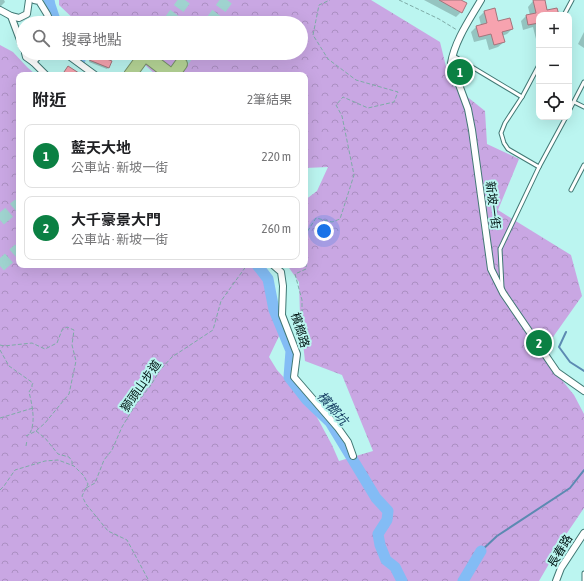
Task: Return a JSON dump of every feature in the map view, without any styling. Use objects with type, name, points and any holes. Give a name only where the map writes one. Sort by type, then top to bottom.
[{"type":"highway","points":[[132,72],[141,60]]},
{"type":"highway","points":[[153,60],[168,72]]},
{"type":"highway","points":[[174,72],[181,64]]},
{"type":"street","points":[[23,16],[27,14],[29,0]]},
{"type":"street","points":[[37,0],[48,16]]},
{"type":"street","points":[[452,55],[462,33],[481,0]]},
{"type":"street","points":[[0,10],[16,17]]},
{"type":"street","points":[[11,16],[16,29]]},
{"type":"street","name":"新坡一街","points":[[452,55],[452,69],[468,109],[472,130],[491,269],[502,293],[557,372],[584,391]]},
{"type":"street","points":[[30,60],[43,72]]},
{"type":"street","points":[[75,60],[91,72]]},
{"type":"street","name":"檳榔路","points":[[276,268],[281,272],[283,286],[282,315],[297,354],[294,377],[338,428],[348,442],[353,456]]},
{"type":"street","name":"長春路","points":[[556,581],[561,568],[584,533]]},
{"type":"lane","points":[[566,12],[572,0]]},
{"type":"lane","points":[[452,55],[522,97]]},
{"type":"lane","points":[[536,71],[522,97],[505,122],[502,133],[504,143],[508,149],[540,167]]},
{"type":"lane","points":[[572,106],[584,82]]},
{"type":"lane","points":[[574,102],[584,107]]},
{"type":"lane","points":[[502,293],[500,249],[564,120]]},
{"type":"lane","points":[[571,190],[584,165]]},
{"type":"lane","points":[[584,573],[584,581]]},
{"type":"path","points":[[308,230],[316,218],[332,222],[340,219],[354,175],[342,116],[336,105],[343,97],[368,108],[394,102],[398,92],[356,80],[328,59],[313,35],[319,5],[330,0]]},
{"type":"path","points":[[399,0],[439,19],[462,33]]},
{"type":"path","name":"獅頭山步道","points":[[86,488],[95,483],[104,460],[112,450],[134,407],[151,385],[160,370],[172,357],[213,330],[221,301],[245,268]]},
{"type":"path","points":[[302,353],[302,300],[295,274],[306,268]]},
{"type":"path","points":[[0,345],[4,346],[32,343],[45,349],[57,343],[62,330],[67,327],[74,330],[72,345],[76,361],[69,394],[66,395],[57,410],[36,431],[26,436]]},
{"type":"path","points":[[0,350],[9,366],[33,383],[29,392],[33,408],[33,428],[30,434]]},
{"type":"path","points":[[0,418],[33,408]]},
{"type":"path","points":[[36,431],[45,438],[58,454],[69,457],[72,461],[72,465]]},
{"type":"path","points":[[26,446],[27,440]]},
{"type":"path","points":[[0,490],[15,470],[45,461],[58,460],[72,465],[84,476],[88,484],[82,496],[86,504],[108,531],[126,540],[149,581]]},
{"type":"green space","points":[[59,0],[371,0],[440,42],[450,83],[485,111],[487,144],[519,159],[498,210],[571,255],[582,296],[541,354],[574,395],[584,414],[584,508],[567,533],[539,581],[0,581],[0,45],[13,52],[16,55],[16,60],[20,60],[33,72],[16,72],[16,268],[264,268],[281,332],[269,357],[277,370],[312,408],[339,461],[373,451],[342,375],[305,361],[300,316],[299,282],[289,268],[308,268],[308,198],[317,191],[328,167],[308,168],[308,72],[153,72],[140,60],[308,60],[308,16],[71,16],[59,5]]},
{"type":"building","points":[[439,0],[461,0],[467,3],[462,13]]},
{"type":"building","points":[[533,0],[545,0],[547,10],[557,8],[558,12],[536,12]]},
{"type":"building","points":[[495,8],[498,21],[510,18],[513,29],[502,32],[505,42],[494,45],[491,34],[479,37],[476,26],[487,23],[484,11]]},
{"type":"building","points":[[536,13],[536,24],[528,25],[526,15]]},
{"type":"building","points":[[89,60],[112,61],[109,68]]},
{"type":"building","points":[[68,66],[77,72],[64,72]]},
{"type":"waterway","name":"檳榔坑","points":[[49,0],[54,16]]},
{"type":"waterway","name":"檳榔坑","points":[[259,268],[268,279],[274,310],[291,351],[289,377],[307,400],[330,422],[376,498],[388,511],[387,520],[378,534],[380,545],[386,560],[395,567],[402,581]]},
{"type":"waterway","points":[[566,332],[559,347],[570,362],[584,371]]},
{"type":"waterway","name":"檳榔坑","points":[[481,551],[497,536],[570,488],[584,470]]},
{"type":"waterway","name":"檳榔坑","points":[[463,581],[481,551]]},
{"type":"tunnel","points":[[173,16],[185,0]]},
{"type":"tunnel","points":[[215,16],[227,0]]},
{"type":"tunnel","points":[[181,64],[184,60]]},
{"type":"tunnel","points":[[0,220],[16,207]]},
{"type":"tunnel","points":[[0,266],[16,252]]},
{"type":"place","name":"藍天大地","points":[[460,72]]},
{"type":"place","name":"大千豪景大門","points":[[539,343]]}]
